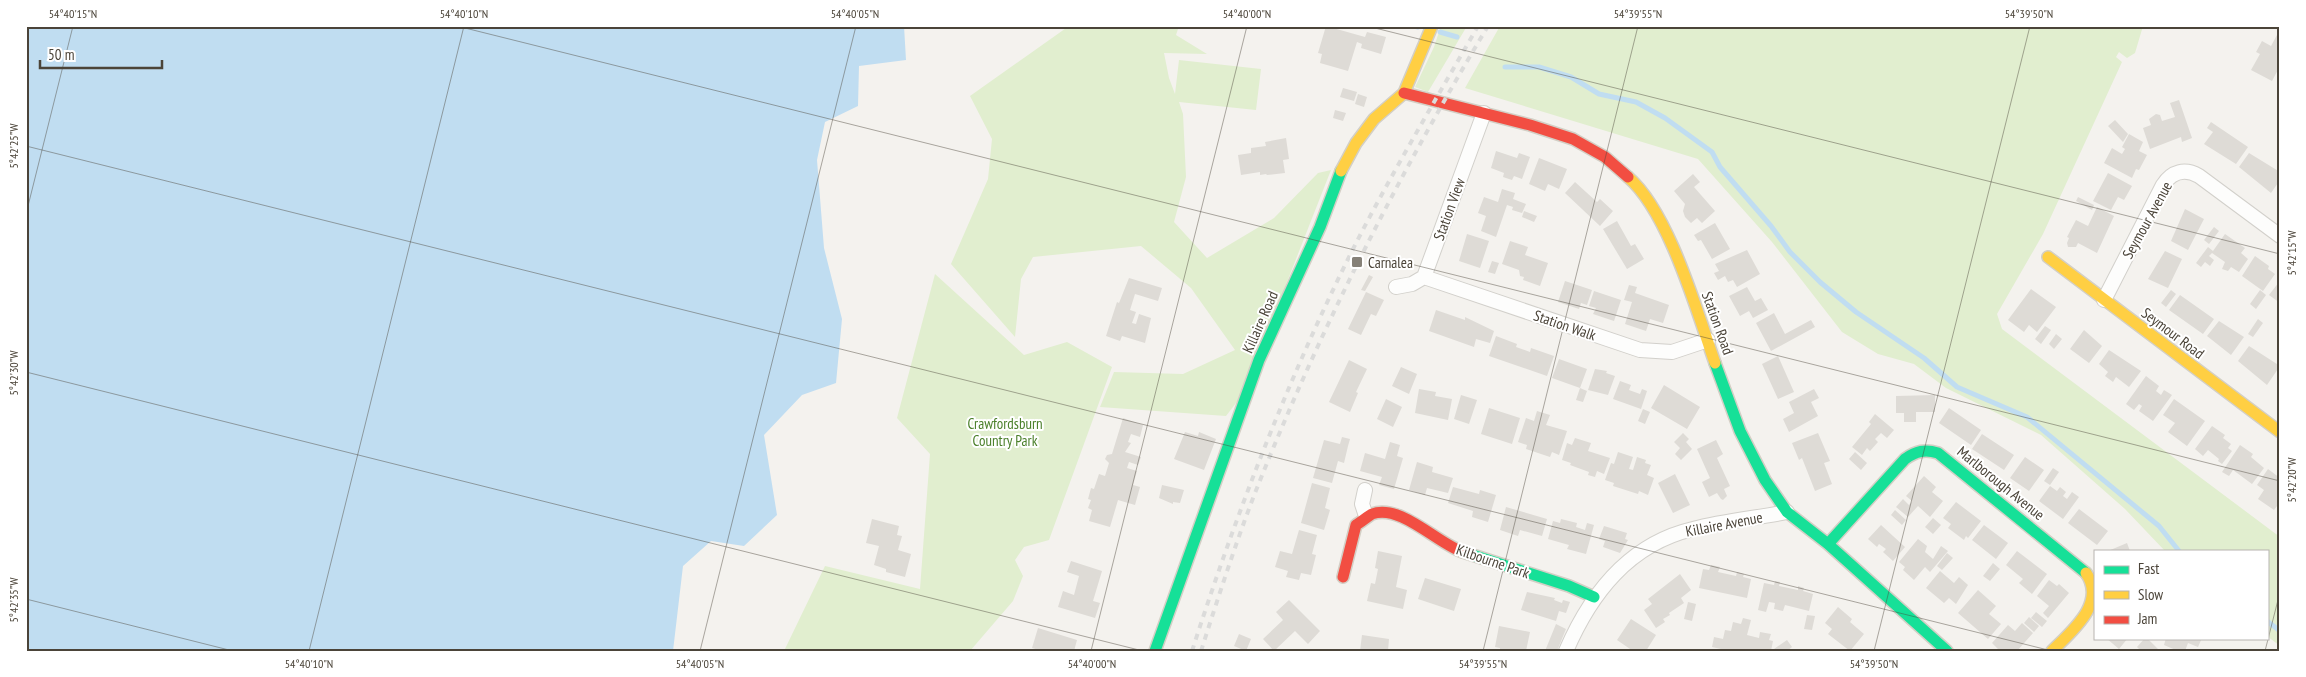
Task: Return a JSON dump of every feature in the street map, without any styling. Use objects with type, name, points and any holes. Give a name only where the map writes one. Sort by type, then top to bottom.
[{"type":"street","name":"Killaire Road","points":[[1155,651],[1259,360],[1320,227],[1342,170],[1356,143],[1374,118],[1404,93],[1432,26]]},
{"type":"street","name":"Station Road","points":[[1404,93],[1530,125],[1572,139],[1605,157],[1633,181],[1652,207],[1672,244],[1740,431],[1765,480],[1787,512],[1828,544],[1947,651]]},
{"type":"street","name":"Station View","points":[[1424,276],[1484,113]]},
{"type":"street","name":"Seymour Avenue","points":[[2104,300],[2163,185],[2167,179],[2179,172],[2193,173],[2199,176],[2280,236]]},
{"type":"street","name":"Seymour Road","points":[[2048,257],[2280,432]]},
{"type":"street","points":[[1396,287],[1412,284],[1424,276]]},
{"type":"street","name":"Station Walk","points":[[1424,276],[1640,350],[1672,352],[1708,340]]},
{"type":"street","name":"Marlborough Avenue","points":[[1828,544],[1911,454],[1925,450],[1938,453],[2082,568],[2091,580],[2094,594],[2089,610],[2052,651]]},
{"type":"street","points":[[1343,577],[1356,525],[1366,516],[1362,504],[1365,490]]},
{"type":"street","name":"Killaire Avenue","points":[[1566,651],[1584,613],[1594,597],[1632,559],[1663,540],[1692,529],[1787,512]]},
{"type":"street","name":"Kilbourne Park","points":[[1366,516],[1380,513],[1414,523],[1458,550],[1568,586],[1594,597]]},
{"type":"green space","points":[[1069,26],[1179,26],[1176,35],[1207,54],[1164,53],[1169,78],[1175,94],[1179,60],[1261,69],[1256,110],[1179,102],[1183,114],[1186,177],[1174,222],[1207,258],[1274,218],[1318,173],[1331,170],[1243,394],[1226,416],[1100,407],[1114,372],[1183,374],[1235,350],[1191,288],[1141,246],[1033,257],[1021,279],[1015,337],[951,264],[988,179],[992,139],[970,96]]},
{"type":"green space","points":[[1441,26],[1467,26],[1428,92],[1415,87],[1434,47]]},
{"type":"green space","points":[[1500,26],[2143,26],[2135,53],[2127,58],[2119,52],[2116,57],[2122,62],[2043,234],[1997,314],[2002,329],[2280,537],[2280,646],[2268,637],[2268,550],[2164,550],[2125,509],[2041,435],[1946,388],[1914,364],[1878,354],[1842,332],[1772,242],[1698,159],[1465,88]]},
{"type":"green space","name":"Crawfordsburn Country Park","points":[[935,274],[1024,355],[1067,342],[1112,367],[1049,540],[1024,547],[1015,560],[1023,576],[1013,601],[970,651],[784,651],[825,566],[920,589],[930,454],[897,418]]},
{"type":"water","points":[[26,26],[904,26],[906,60],[859,66],[858,106],[825,122],[817,160],[824,248],[842,319],[836,383],[802,395],[764,435],[777,515],[744,546],[711,541],[683,566],[673,651],[26,651]]},
{"type":"building","points":[[1326,26],[1365,37],[1367,32],[1386,37],[1381,54],[1361,48],[1362,44],[1357,42],[1348,71],[1320,63],[1322,54],[1318,53]]},
{"type":"building","points":[[2277,35],[2280,36],[2280,66],[2272,81],[2251,70],[2260,54],[2256,52],[2262,41],[2271,46]]},
{"type":"building","points":[[1343,88],[1357,92],[1354,101],[1340,97]]},
{"type":"building","points":[[1358,94],[1367,97],[1364,107],[1355,104]]},
{"type":"building","points":[[2179,100],[2192,138],[2182,142],[2181,137],[2150,149],[2143,128],[2151,125],[2149,119],[2156,114],[2160,115],[2162,121],[2175,117],[2170,103]]},
{"type":"building","points":[[1335,110],[1346,113],[1343,121],[1333,118]]},
{"type":"building","points":[[2115,120],[2128,134],[2123,142],[2108,126]]},
{"type":"building","points":[[2211,122],[2248,147],[2236,164],[2204,144],[2213,132],[2207,128]]},
{"type":"building","points":[[2129,134],[2143,142],[2139,151],[2147,155],[2139,170],[2136,169],[2132,178],[2104,163],[2112,148],[2122,154],[2125,149],[2122,147]]},
{"type":"building","points":[[1286,138],[1289,159],[1283,160],[1285,173],[1260,175],[1260,172],[1241,175],[1238,155],[1251,153],[1251,148],[1266,146],[1265,142]]},
{"type":"building","points":[[1496,151],[1517,158],[1519,153],[1530,157],[1522,179],[1514,176],[1512,180],[1503,177],[1504,173],[1491,168]]},
{"type":"building","points":[[2249,153],[2280,172],[2280,180],[2271,193],[2239,167]]},
{"type":"building","points":[[1539,158],[1567,169],[1559,189],[1548,184],[1545,191],[1529,184]]},
{"type":"building","points":[[2108,173],[2132,186],[2124,200],[2118,197],[2111,210],[2093,201]]},
{"type":"building","points":[[1693,174],[1700,182],[1694,187],[1715,211],[1702,223],[1697,218],[1691,223],[1685,217],[1683,211],[1685,204],[1674,191]]},
{"type":"building","points":[[1575,182],[1597,202],[1600,199],[1613,211],[1600,226],[1565,193]]},
{"type":"building","points":[[1502,189],[1515,193],[1513,199],[1526,204],[1522,213],[1512,210],[1513,207],[1507,205],[1496,237],[1481,231],[1486,216],[1478,213],[1484,197],[1498,202]]},
{"type":"building","points":[[2078,197],[2094,205],[2092,210],[2076,201]]},
{"type":"building","points":[[2097,207],[2114,216],[2097,253],[2078,243],[2076,247],[2068,247],[2069,238],[2067,237],[2076,220],[2088,226]]},
{"type":"building","points":[[2185,209],[2204,219],[2188,250],[2171,241]]},
{"type":"building","points":[[1524,211],[1537,216],[1534,222],[1522,217]]},
{"type":"building","points":[[1617,221],[1631,246],[1635,244],[1644,259],[1627,269],[1603,229]]},
{"type":"building","points":[[1715,223],[1730,249],[1712,259],[1701,240],[1698,241],[1694,235]]},
{"type":"building","points":[[2214,227],[2219,231],[2209,244],[2204,240]]},
{"type":"building","points":[[1467,234],[1489,241],[1480,268],[1459,261]]},
{"type":"building","points":[[2225,234],[2245,248],[2241,253],[2248,259],[2239,272],[2231,267],[2228,271],[2222,269],[2225,262],[2212,253],[2209,256],[2214,260],[2210,266],[2205,262],[2201,267],[2196,263],[2208,247],[2213,251]]},
{"type":"building","points":[[1510,241],[1528,247],[1525,255],[1548,263],[1540,286],[1523,280],[1524,277],[1520,276],[1519,270],[1502,264]]},
{"type":"building","points":[[1747,250],[1760,274],[1737,287],[1733,280],[1728,282],[1725,276],[1718,280],[1714,273],[1719,271],[1715,264]]},
{"type":"building","points":[[2165,251],[2182,259],[2168,288],[2148,279]]},
{"type":"building","points":[[2255,256],[2269,266],[2268,269],[2275,274],[2263,291],[2242,276]]},
{"type":"building","points":[[1492,261],[1499,263],[1495,274],[1488,272]]},
{"type":"building","points":[[1369,275],[1373,277],[1365,291],[1361,290]]},
{"type":"building","points":[[1129,278],[1162,288],[1158,301],[1135,294],[1130,310],[1136,312],[1132,323],[1136,324],[1139,314],[1151,318],[1145,343],[1122,336],[1120,341],[1106,336],[1117,302],[1119,303]]},
{"type":"building","points":[[1565,281],[1592,290],[1587,305],[1581,303],[1579,309],[1558,302]]},
{"type":"building","points":[[2280,283],[2280,303],[2269,295]]},
{"type":"building","points":[[1629,285],[1637,287],[1635,293],[1669,305],[1663,323],[1650,319],[1646,331],[1625,324],[1632,302],[1624,300]]},
{"type":"building","points":[[1747,287],[1755,301],[1761,298],[1768,310],[1753,318],[1749,311],[1740,316],[1729,296]]},
{"type":"building","points":[[2031,289],[2056,307],[2037,332],[2029,325],[2024,332],[2008,320]]},
{"type":"building","points":[[2171,290],[2176,294],[2166,307],[2161,303]]},
{"type":"building","points":[[2260,290],[2266,295],[2256,309],[2250,304]]},
{"type":"building","points":[[1594,291],[1621,300],[1614,321],[1593,314],[1596,308],[1589,306]]},
{"type":"building","points":[[1366,292],[1384,300],[1376,316],[1371,314],[1361,335],[1348,329]]},
{"type":"building","points":[[2180,295],[2214,319],[2203,334],[2169,310]]},
{"type":"building","points":[[1436,310],[1465,320],[1465,317],[1494,331],[1490,343],[1476,339],[1474,347],[1429,331]]},
{"type":"building","points":[[1774,313],[1785,334],[1811,320],[1815,327],[1771,351],[1756,323]]},
{"type":"building","points":[[2258,319],[2263,323],[2253,337],[2248,334]]},
{"type":"building","points":[[2219,321],[2244,337],[2231,355],[2207,336]]},
{"type":"building","points":[[2045,326],[2051,330],[2041,344],[2035,339]]},
{"type":"building","points":[[2084,330],[2102,346],[2089,363],[2070,349]]},
{"type":"building","points":[[2056,334],[2062,339],[2054,349],[2049,344]]},
{"type":"building","points":[[1496,336],[1517,344],[1516,347],[1530,352],[1531,348],[1554,356],[1547,376],[1489,356]]},
{"type":"building","points":[[2249,346],[2280,366],[2267,385],[2238,361]]},
{"type":"building","points":[[2109,350],[2141,371],[2129,387],[2116,377],[2113,382],[2105,376],[2108,372],[2099,364]]},
{"type":"building","points":[[1778,356],[1794,392],[1778,399],[1762,364]]},
{"type":"building","points":[[1559,359],[1587,369],[1580,388],[1552,378]]},
{"type":"building","points":[[1349,360],[1367,369],[1356,392],[1358,393],[1350,412],[1329,402]]},
{"type":"building","points":[[1401,367],[1417,374],[1409,394],[1392,386]]},
{"type":"building","points":[[1595,369],[1607,371],[1606,373],[1615,376],[1608,395],[1588,390]]},
{"type":"building","points":[[2146,376],[2159,386],[2156,391],[2161,395],[2164,390],[2172,395],[2153,421],[2139,411],[2142,406],[2139,404],[2134,410],[2126,404]]},
{"type":"building","points":[[1620,381],[1631,385],[1629,390],[1640,394],[1642,389],[1647,391],[1641,409],[1613,399]]},
{"type":"building","points":[[1664,385],[1700,407],[1687,429],[1651,408]]},
{"type":"building","points":[[1580,388],[1587,391],[1583,402],[1576,400]]},
{"type":"building","points":[[1419,389],[1436,392],[1435,396],[1452,399],[1448,420],[1415,413]]},
{"type":"building","points":[[1814,389],[1819,398],[1811,402],[1818,416],[1789,432],[1783,419],[1794,413],[1789,402]]},
{"type":"building","points":[[1461,395],[1477,400],[1469,424],[1454,419]]},
{"type":"building","points":[[1935,395],[1935,412],[1916,412],[1916,422],[1904,422],[1904,413],[1896,413],[1896,396]]},
{"type":"building","points":[[1386,399],[1402,407],[1393,427],[1377,419]]},
{"type":"building","points":[[2174,399],[2205,421],[2187,446],[2168,432],[2175,423],[2163,415]]},
{"type":"building","points":[[1489,408],[1520,418],[1512,444],[1481,434]]},
{"type":"building","points":[[1949,408],[1981,430],[1971,445],[1939,423]]},
{"type":"building","points":[[1643,409],[1650,412],[1645,424],[1638,421]]},
{"type":"building","points":[[1537,411],[1550,415],[1546,425],[1567,431],[1559,455],[1552,452],[1550,457],[1526,449],[1527,445],[1518,442],[1526,418],[1534,421]]},
{"type":"building","points":[[1875,414],[1894,430],[1887,438],[1881,433],[1875,439],[1878,442],[1870,451],[1867,448],[1862,455],[1852,447],[1871,424],[1869,422]]},
{"type":"building","points":[[1123,418],[1143,425],[1140,437],[1131,434],[1128,442],[1131,443],[1125,452],[1141,457],[1138,465],[1129,462],[1127,468],[1137,471],[1133,485],[1140,487],[1135,505],[1118,500],[1110,527],[1089,521],[1092,510],[1088,508],[1091,500],[1088,499],[1091,488],[1094,489],[1099,474],[1105,476],[1109,463],[1105,459],[1107,455],[1112,454]]},
{"type":"building","points":[[2212,426],[2225,435],[2223,438],[2231,444],[2228,448],[2232,451],[2222,464],[2208,450],[2203,456],[2195,449]]},
{"type":"building","points":[[1185,432],[1198,436],[1199,432],[1216,439],[1204,470],[1174,459]]},
{"type":"building","points":[[1683,433],[1689,439],[1686,442],[1692,449],[1681,460],[1675,454],[1680,448],[1674,442]]},
{"type":"building","points":[[1818,433],[1830,461],[1824,463],[1832,484],[1815,491],[1802,458],[1799,460],[1792,443]]},
{"type":"building","points":[[1982,434],[2014,455],[2004,470],[1972,449]]},
{"type":"building","points":[[1342,437],[1350,439],[1344,463],[1338,461],[1332,483],[1313,478],[1324,440],[1340,444]]},
{"type":"building","points":[[1575,438],[1591,443],[1588,451],[1610,458],[1604,474],[1597,471],[1595,477],[1588,475],[1589,472],[1562,460],[1567,443],[1572,445]]},
{"type":"building","points":[[1716,440],[1723,454],[1717,458],[1730,486],[1724,489],[1727,496],[1723,500],[1717,493],[1709,497],[1702,482],[1710,478],[1697,449]]},
{"type":"building","points":[[1390,442],[1400,445],[1397,456],[1403,458],[1394,489],[1379,485],[1382,477],[1360,471],[1365,453],[1385,459]]},
{"type":"building","points":[[2240,445],[2253,454],[2251,457],[2264,468],[2252,484],[2233,470],[2229,476],[2222,472]]},
{"type":"building","points":[[1618,452],[1633,457],[1629,469],[1633,470],[1637,457],[1646,460],[1645,463],[1651,465],[1647,475],[1654,478],[1648,495],[1639,491],[1638,494],[1613,486],[1614,483],[1605,480],[1611,463],[1614,464]]},
{"type":"building","points":[[1855,452],[1867,463],[1861,470],[1849,459]]},
{"type":"building","points":[[2025,457],[2044,470],[2029,491],[2010,478]]},
{"type":"building","points":[[1417,462],[1433,467],[1432,472],[1453,478],[1448,493],[1427,488],[1425,495],[1409,490]]},
{"type":"building","points":[[2053,468],[2059,472],[2050,485],[2044,481]]},
{"type":"building","points":[[2268,469],[2280,478],[2280,502],[2274,510],[2258,499],[2264,490],[2257,485]]},
{"type":"building","points":[[1675,474],[1690,505],[1673,513],[1658,483]]},
{"type":"building","points":[[1924,476],[1936,487],[1932,492],[1943,501],[1930,517],[1918,506],[1908,517],[1896,507],[1903,499],[1909,505],[1912,501],[1906,496]]},
{"type":"building","points":[[1312,483],[1330,488],[1325,508],[1330,510],[1324,530],[1301,523]]},
{"type":"building","points":[[1162,485],[1184,490],[1180,503],[1173,502],[1173,504],[1159,498]]},
{"type":"building","points":[[2050,486],[2057,491],[2060,487],[2066,492],[2063,496],[2067,499],[2072,492],[2079,497],[2063,519],[2039,501]]},
{"type":"building","points":[[1453,487],[1479,494],[1480,490],[1496,495],[1488,522],[1472,517],[1473,511],[1448,503]]},
{"type":"building","points":[[1956,502],[1981,521],[1968,538],[1966,536],[1964,540],[1948,528],[1951,524],[1943,518]]},
{"type":"building","points":[[1506,507],[1547,519],[1542,536],[1520,530],[1518,536],[1500,530]]},
{"type":"building","points":[[2079,509],[2108,531],[2097,545],[2068,523]]},
{"type":"building","points":[[1895,510],[1906,520],[1902,525],[1891,515]]},
{"type":"building","points":[[1933,518],[1941,525],[1933,534],[1925,527]]},
{"type":"building","points":[[872,519],[899,526],[897,535],[902,536],[898,550],[911,554],[905,577],[886,572],[886,569],[874,565],[879,546],[866,543]]},
{"type":"building","points":[[1561,519],[1577,523],[1576,527],[1585,530],[1587,523],[1594,525],[1586,554],[1567,549],[1569,545],[1548,539],[1553,521],[1560,523]]},
{"type":"building","points":[[1881,525],[1905,547],[1893,561],[1883,552],[1886,549],[1879,544],[1877,547],[1868,539]]},
{"type":"building","points":[[1984,525],[2008,543],[1996,559],[1972,540]]},
{"type":"building","points":[[1604,526],[1627,533],[1625,539],[1628,540],[1620,553],[1603,547],[1605,541],[1599,539]]},
{"type":"building","points":[[1299,530],[1317,535],[1312,554],[1316,555],[1311,575],[1301,573],[1299,580],[1286,577],[1288,571],[1275,567],[1280,551],[1292,554]]},
{"type":"building","points":[[1918,539],[1927,546],[1925,552],[1933,559],[1941,546],[1948,551],[1930,572],[1925,567],[1914,580],[1903,570],[1905,567],[1899,562]]},
{"type":"building","points":[[2127,543],[2130,550],[2110,550]]},
{"type":"building","points":[[1378,551],[1402,556],[1396,587],[1407,590],[1403,609],[1367,601],[1371,583],[1375,584],[1378,569],[1375,568]]},
{"type":"building","points":[[2017,551],[2047,574],[2032,594],[2019,583],[2023,579],[2006,565]]},
{"type":"building","points":[[1947,553],[1953,558],[1942,570],[1937,566]]},
{"type":"building","points":[[1071,561],[1102,571],[1093,601],[1100,603],[1095,618],[1058,607],[1063,591],[1074,595],[1079,576],[1067,572]]},
{"type":"building","points":[[1993,563],[2000,569],[1990,581],[1983,576]]},
{"type":"building","points":[[1711,565],[1720,567],[1718,572],[1736,576],[1737,572],[1744,574],[1743,577],[1751,579],[1747,598],[1699,588],[1703,569],[1709,570]]},
{"type":"building","points":[[1940,571],[1954,583],[1959,577],[1968,585],[1956,604],[1949,598],[1944,603],[1926,588]]},
{"type":"building","points":[[1680,574],[1691,590],[1681,598],[1684,603],[1669,613],[1670,615],[1663,619],[1665,622],[1656,628],[1644,610],[1652,604],[1648,599]]},
{"type":"building","points":[[1425,578],[1461,589],[1454,611],[1418,599]]},
{"type":"building","points":[[2049,580],[2057,586],[2059,584],[2069,593],[2048,618],[2043,613],[2049,606],[2037,596]]},
{"type":"building","points":[[1775,581],[1780,582],[1779,586],[1798,590],[1798,586],[1804,588],[1803,591],[1813,594],[1809,611],[1785,605],[1783,611],[1774,609],[1775,603],[1769,602],[1766,612],[1758,610],[1764,583],[1774,585]]},
{"type":"building","points":[[1978,590],[1996,606],[1989,614],[2001,624],[1988,639],[1958,613]]},
{"type":"building","points":[[1527,592],[1555,598],[1554,600],[1562,603],[1563,600],[1570,602],[1566,613],[1559,611],[1556,621],[1521,610]]},
{"type":"building","points":[[1289,600],[1320,631],[1308,644],[1295,631],[1274,651],[1263,639],[1283,620],[1276,612]]},
{"type":"building","points":[[1688,602],[1696,604],[1692,621],[1684,619]]},
{"type":"building","points":[[1838,607],[1852,619],[1850,622],[1864,634],[1850,651],[1828,634],[1832,629],[1825,623]]},
{"type":"building","points":[[2036,612],[2047,621],[2042,627],[2031,618]]},
{"type":"building","points":[[1807,615],[1815,616],[1812,630],[1804,629]]},
{"type":"building","points":[[2029,617],[2039,626],[2034,632],[2024,623]]},
{"type":"building","points":[[1743,618],[1751,620],[1747,635],[1759,638],[1760,632],[1771,634],[1769,640],[1773,641],[1771,651],[1730,651],[1712,647],[1714,637],[1723,639],[1725,630],[1731,631],[1733,622],[1741,624]]},
{"type":"building","points":[[1631,619],[1656,635],[1646,651],[1633,651],[1617,640]]},
{"type":"building","points":[[2022,623],[2033,633],[2017,651],[1997,651],[1998,649],[1992,643],[2008,625],[2015,631]]},
{"type":"building","points":[[1556,624],[1566,629],[1557,651],[1545,651]]},
{"type":"building","points":[[1499,626],[1530,632],[1526,651],[1500,651],[1500,648],[1495,647]]},
{"type":"building","points":[[1038,628],[1077,640],[1074,651],[1042,651],[1032,648]]},
{"type":"building","points":[[1239,634],[1251,639],[1246,651],[1234,646]]},
{"type":"building","points":[[1362,635],[1389,639],[1388,651],[1360,651]]},
{"type":"building","points":[[1787,640],[1792,647],[1787,651],[1775,651],[1774,649]]},
{"type":"building","points":[[2108,640],[2126,640],[2119,649]]},
{"type":"building","points":[[2143,640],[2149,640],[2160,651],[2141,651],[2137,647]]},
{"type":"building","points":[[2165,640],[2201,640],[2198,647],[2188,643],[2185,651],[2178,651],[2164,645]]},
{"type":"waterway","points":[[1414,26],[1418,27]]},
{"type":"waterway","points":[[1440,32],[1457,37]]},
{"type":"waterway","points":[[1505,67],[1539,67],[1571,77],[1599,94],[1636,102],[1665,118],[1712,152],[1720,167],[1771,226],[1790,252],[1820,282],[1856,312],[1924,358],[1957,387],[2027,417],[2159,526],[2178,550]]},
{"type":"waterway","points":[[2268,622],[2280,631]]},
{"type":"railway","points":[[1192,651],[1245,498],[1306,348],[1352,251],[1382,194],[1478,26]]},
{"type":"railway","points":[[1201,651],[1255,493],[1333,314],[1423,139],[1488,26]]},
{"type":"traffic: fast","points":[[1155,651],[1259,360],[1320,227],[1341,171]]},
{"type":"traffic: fast","points":[[1715,363],[1740,431],[1765,480],[1787,512],[1828,544],[1947,651]]},
{"type":"traffic: fast","points":[[1828,544],[1905,459],[1913,454],[1929,451],[1938,453],[2086,573]]},
{"type":"traffic: fast","points":[[1463,552],[1569,586],[1594,597]]},
{"type":"traffic: slow","points":[[1341,171],[1356,143],[1374,119],[1404,93],[1432,26]]},
{"type":"traffic: slow","points":[[1628,177],[1643,193],[1669,238],[1715,363]]},
{"type":"traffic: slow","points":[[2048,257],[2280,432]]},
{"type":"traffic: slow","points":[[2052,651],[2069,635],[2090,606],[2091,584],[2086,573]]},
{"type":"traffic: jam","points":[[1404,93],[1530,125],[1573,139],[1605,157],[1628,177]]},
{"type":"traffic: jam","points":[[1343,577],[1356,525],[1372,514],[1383,512],[1407,519],[1453,548],[1463,552]]},
{"type":"place","name":"Carnalea","points":[[1357,262]]}]
